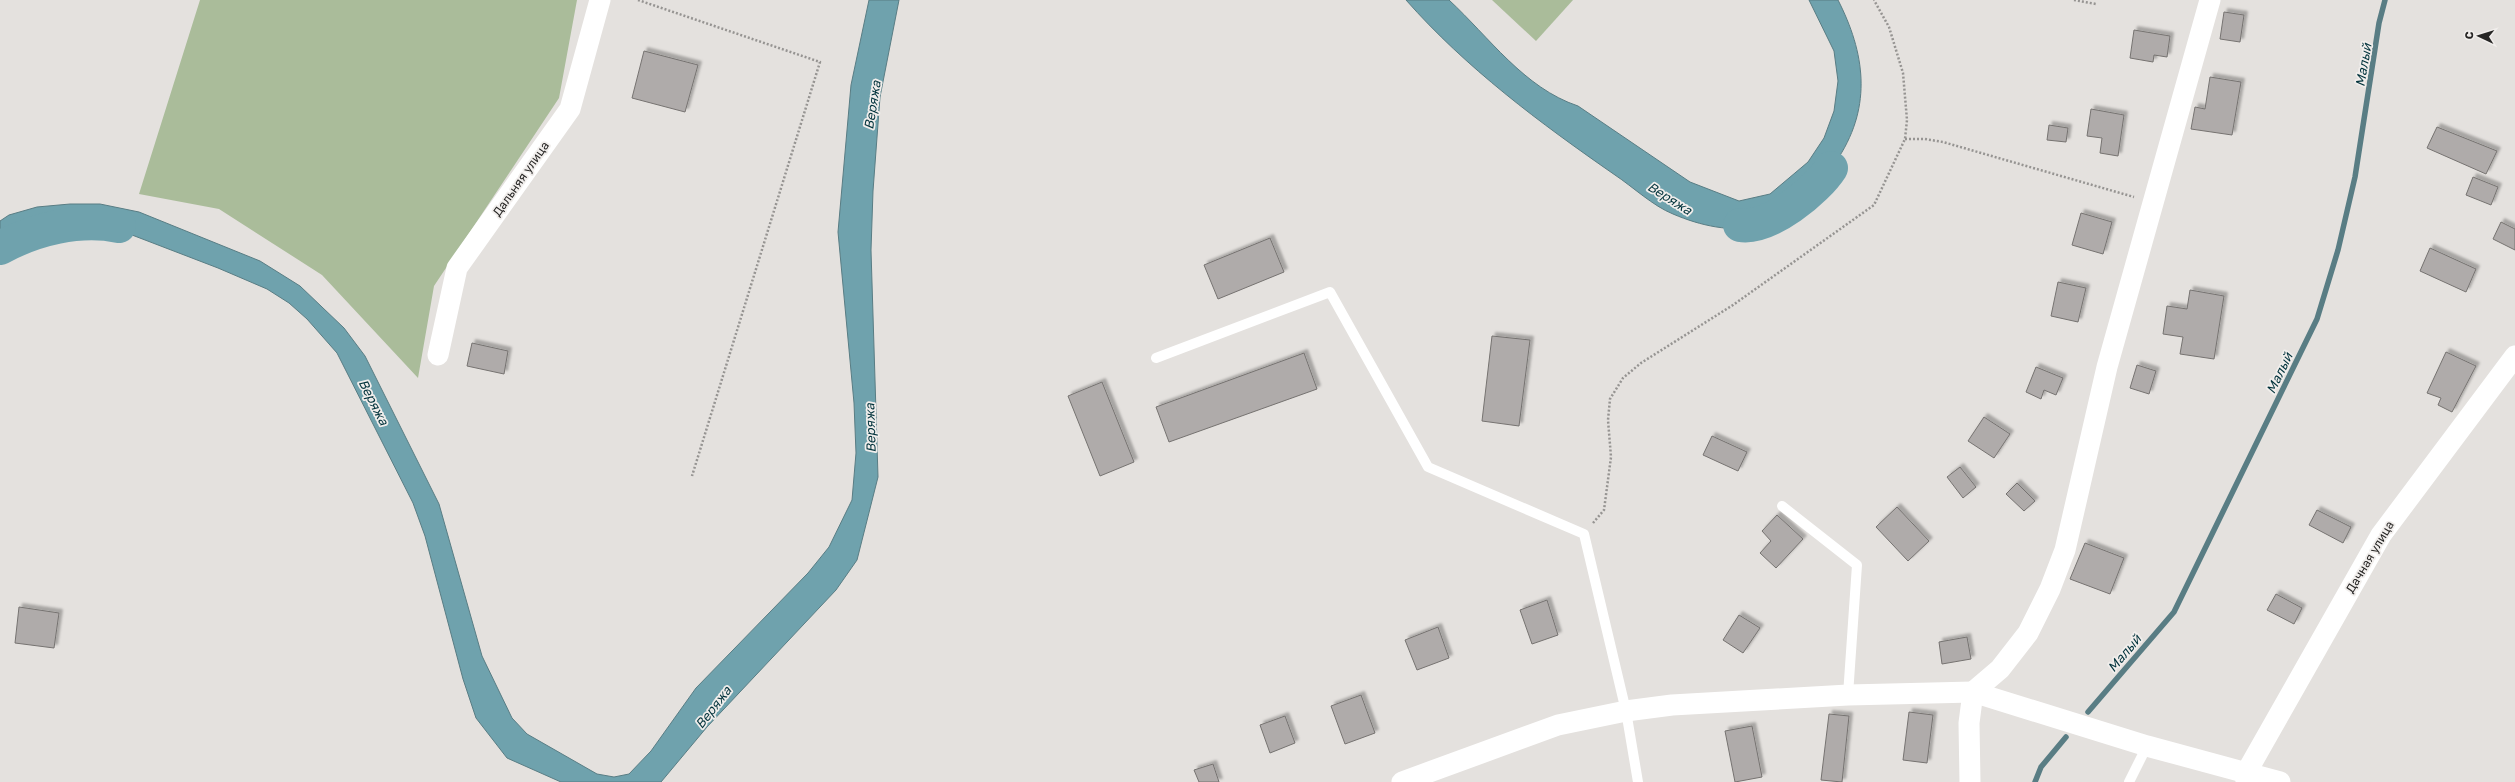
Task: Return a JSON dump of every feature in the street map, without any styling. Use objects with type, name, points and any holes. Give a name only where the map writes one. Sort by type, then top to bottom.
[{"type":"street","name":"Дальняя улица","points":[[438,355],[457,268],[570,108],[600,0]]},
{"type":"street","points":[[1970,782],[1969,722],[1973,692],[2000,669],[2028,633],[2050,589],[2065,550],[2107,367],[2210,0]]},
{"type":"street","name":"Дачная улица","points":[[2246,778],[2381,535],[2515,356]]},
{"type":"street","points":[[1402,782],[1558,725],[1626,711],[1672,705],[1848,694],[1973,692],[2246,778],[2280,782]]},
{"type":"lane","points":[[1156,358],[1330,292],[1428,467],[1584,534],[1626,711],[1638,782]]},
{"type":"lane","points":[[1782,506],[1857,565],[1848,694]]},
{"type":"lane","points":[[2129,782],[2147,746]]},
{"type":"path","points":[[638,0],[820,62],[692,476]]},
{"type":"path","points":[[1584,534],[1604,510],[1611,457],[1608,420],[1610,398],[1624,378],[1641,363],[1733,305],[1874,206],[1905,139],[1907,120],[1903,73],[1889,28],[1874,0]]},
{"type":"path","points":[[2074,0],[2096,4]]},
{"type":"path","points":[[1905,139],[1925,139],[1943,142],[2153,202]]},
{"type":"green space","points":[[200,0],[577,0],[559,98],[434,286],[418,378],[322,275],[219,209],[139,194]]},
{"type":"green space","points":[[1492,0],[1573,0],[1536,41]]},
{"type":"water","points":[[869,0],[899,0],[880,97],[873,191],[871,250],[878,477],[857,560],[836,590],[707,727],[661,782],[561,782],[507,758],[476,718],[463,679],[425,536],[413,503],[337,353],[307,319],[289,303],[267,289],[218,268],[119,230],[93,225],[66,225],[21,239],[0,249],[0,221],[9,215],[37,207],[70,204],[100,204],[139,212],[260,261],[300,286],[344,328],[365,356],[439,504],[482,656],[512,718],[527,734],[597,774],[614,777],[629,774],[651,751],[696,688],[808,573],[829,547],[852,500],[856,453],[854,403],[838,232],[851,85]]},
{"type":"water","points":[[1406,0],[1449,0],[1508,60],[1541,87],[1559,98],[1578,106],[1690,182],[1739,201],[1770,194],[1808,162],[1824,138],[1834,111],[1838,81],[1834,51],[1809,0],[1838,0],[1847,20],[1859,59],[1861,79],[1857,118],[1850,137],[1833,165],[1814,186],[1779,217],[1760,227],[1738,229],[1705,225],[1666,211],[1658,206],[1532,115],[1453,49]]},
{"type":"building","points":[[2224,12],[2244,15],[2240,42],[2220,39]]},
{"type":"building","points":[[2134,30],[2170,36],[2167,57],[2154,55],[2153,62],[2130,58]]},
{"type":"building","points":[[644,51],[698,65],[685,112],[632,98]]},
{"type":"building","points":[[2210,77],[2241,82],[2232,135],[2191,129],[2195,107],[2205,109]]},
{"type":"building","points":[[2091,109],[2124,115],[2118,156],[2100,153],[2102,138],[2087,136]]},
{"type":"building","points":[[2049,125],[2068,128],[2066,142],[2047,140]]},
{"type":"building","points":[[2437,127],[2497,151],[2486,174],[2427,148]]},
{"type":"building","points":[[2473,177],[2498,187],[2491,205],[2466,195]]},
{"type":"building","points":[[2081,213],[2112,222],[2103,254],[2072,245]]},
{"type":"building","points":[[2501,222],[2515,229],[2515,250],[2493,239]]},
{"type":"building","points":[[1270,238],[1284,272],[1218,299],[1204,265]]},
{"type":"building","points":[[2430,248],[2476,269],[2466,292],[2420,271]]},
{"type":"building","points":[[2058,282],[2086,288],[2078,322],[2051,316]]},
{"type":"building","points":[[2190,290],[2224,296],[2214,359],[2180,354],[2183,337],[2163,334],[2167,306],[2187,309]]},
{"type":"building","points":[[1492,336],[1530,340],[1519,426],[1482,421]]},
{"type":"building","points":[[472,343],[508,351],[504,374],[467,366]]},
{"type":"building","points":[[2446,352],[2476,366],[2452,412],[2438,405],[2441,398],[2427,393]]},
{"type":"building","points":[[1304,353],[1317,389],[1169,442],[1156,407]]},
{"type":"building","points":[[2137,365],[2156,371],[2149,394],[2130,388]]},
{"type":"building","points":[[2036,367],[2063,378],[2056,395],[2044,390],[2041,399],[2026,392]]},
{"type":"building","points":[[1102,382],[1134,462],[1100,476],[1068,396]]},
{"type":"building","points":[[1984,417],[2010,434],[1994,458],[1968,441]]},
{"type":"building","points":[[1712,436],[1747,452],[1738,471],[1703,455]]},
{"type":"building","points":[[1960,467],[1976,487],[1963,498],[1947,477]]},
{"type":"building","points":[[2017,483],[2035,501],[2024,511],[2006,494]]},
{"type":"building","points":[[1897,507],[1929,541],[1908,561],[1876,527]]},
{"type":"building","points":[[2317,510],[2351,527],[2343,543],[2309,525]]},
{"type":"building","points":[[1777,515],[1803,539],[1776,568],[1760,553],[1771,541],[1762,531]]},
{"type":"building","points":[[2085,543],[2124,558],[2110,594],[2070,579]]},
{"type":"building","points":[[2276,594],[2302,608],[2294,624],[2267,610]]},
{"type":"building","points":[[1547,600],[1558,635],[1532,644],[1520,610]]},
{"type":"building","points":[[19,607],[59,613],[54,648],[15,643]]},
{"type":"building","points":[[1739,615],[1760,628],[1743,653],[1723,640]]},
{"type":"building","points":[[1438,627],[1449,658],[1417,670],[1405,640]]},
{"type":"building","points":[[1967,637],[1971,659],[1942,664],[1939,642]]},
{"type":"building","points":[[1361,695],[1375,733],[1345,744],[1331,706]]},
{"type":"building","points":[[1909,712],[1933,715],[1927,763],[1903,760]]},
{"type":"building","points":[[1829,714],[1849,716],[1842,782],[1821,780]]},
{"type":"building","points":[[1285,716],[1295,743],[1270,753],[1260,725]]},
{"type":"building","points":[[1752,726],[1762,777],[1735,782],[1725,731]]},
{"type":"building","points":[[1213,764],[1219,782],[1199,782],[1194,770]]},
{"type":"waterway","name":"Малый","points":[[2088,712],[2174,612],[2317,319],[2338,250],[2355,177],[2379,23],[2385,0]]},
{"type":"waterway","name":"Веряжа","points":[[1740,225],[1752,225],[1764,221],[1791,207],[1815,187],[1831,168]]},
{"type":"waterway","name":"Веряжа","points":[[0,248],[28,235],[73,224],[88,223],[119,226]]},
{"type":"waterway","name":"Малый","points":[[2035,782],[2041,767],[2066,737]]}]
